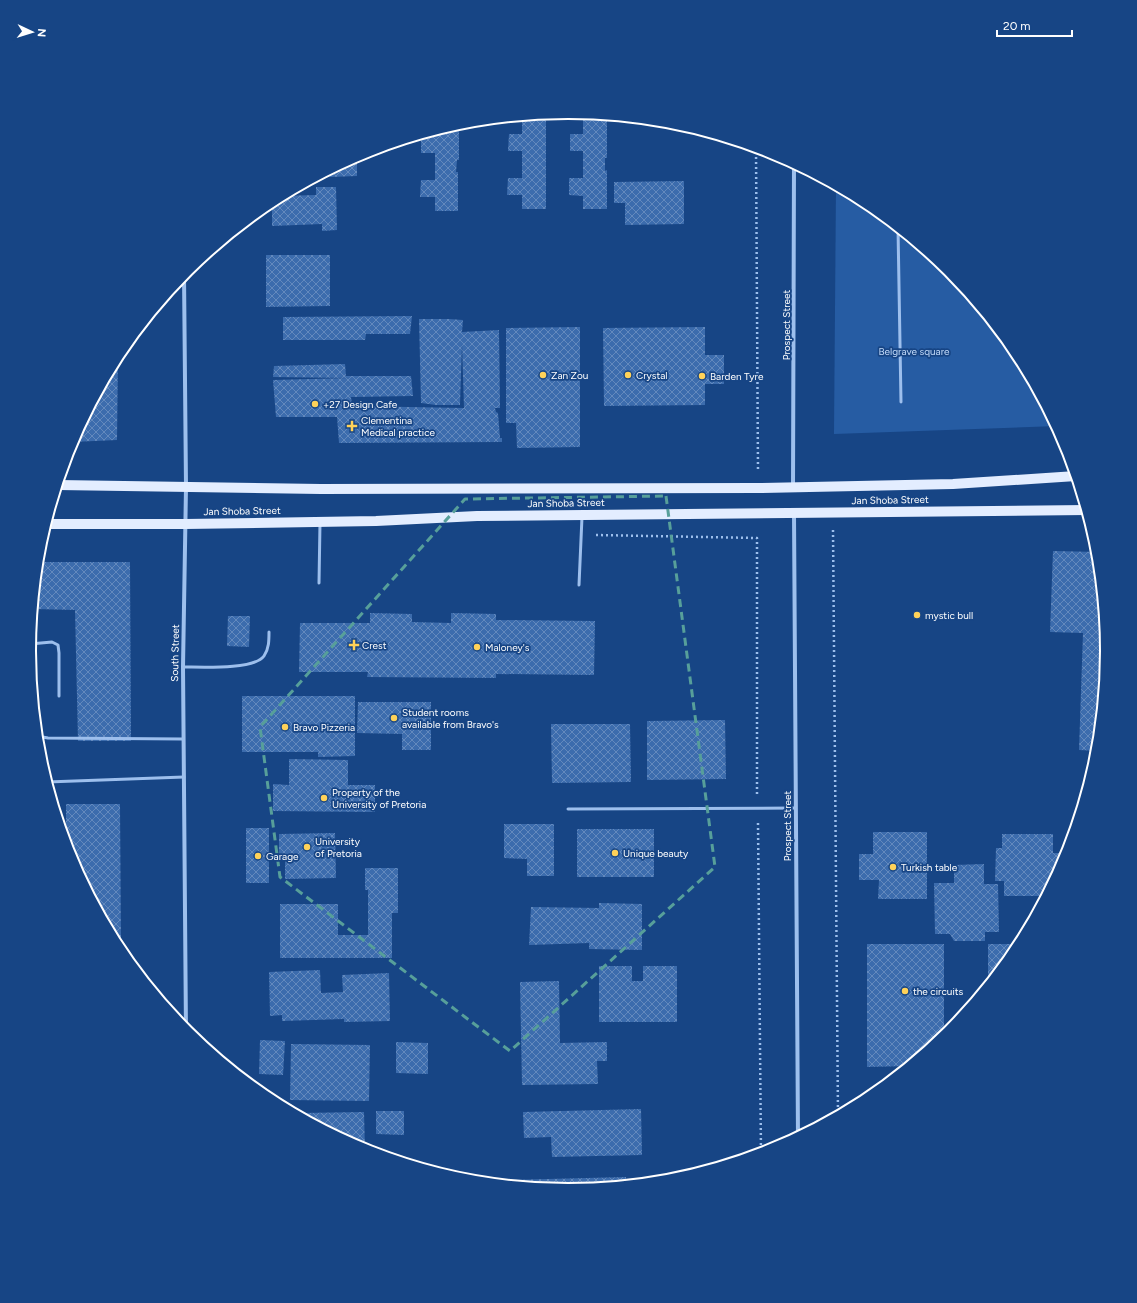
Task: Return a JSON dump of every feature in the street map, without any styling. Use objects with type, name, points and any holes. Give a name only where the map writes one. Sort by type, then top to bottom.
[{"type":"main road","name":"Jan Shoba Street","points":[[63,485],[321,489],[758,488],[953,484],[1071,476]]},
{"type":"main road","name":"Jan Shoba Street","points":[[52,524],[320,522],[477,516],[1082,510]]},
{"type":"street","name":"Prospect Street","points":[[793,487],[794,170]]},
{"type":"street","name":"South Street","points":[[184,285],[186,487],[183,739],[186,1022]]},
{"type":"street","name":"Prospect Street","points":[[794,513],[798,1132]]},
{"type":"lane","points":[[898,233],[901,402]]},
{"type":"lane","points":[[579,585],[582,515]]},
{"type":"lane","points":[[319,583],[320,522]]},
{"type":"lane","points":[[183,667],[253,663],[265,655],[268,645],[269,632]]},
{"type":"lane","points":[[36,643],[52,642],[58,645],[60,696]]},
{"type":"lane","points":[[43,737],[183,739]]},
{"type":"lane","points":[[52,782],[184,777]]},
{"type":"lane","points":[[568,809],[795,808]]},
{"type":"path","points":[[756,154],[758,488]]},
{"type":"path","points":[[833,513],[838,1111]]},
{"type":"path","points":[[758,514],[758,808],[761,1147]]},
{"type":"path","points":[[581,534],[757,538]]},
{"type":"highlighted area","points":[[666,496],[715,867],[510,1051],[280,877],[260,727],[465,499]]},
{"type":"green space","name":"Belgrave square","points":[[836,191],[893,229],[920,251],[969,300],[991,327],[1030,385],[1050,426],[834,434]]},
{"type":"building","points":[[583,119],[607,120],[607,158],[605,158],[605,171],[607,170],[607,209],[583,209],[583,196],[569,195],[569,178],[583,178],[583,151],[570,151],[570,134],[583,134]]},
{"type":"building","points":[[546,120],[546,209],[522,209],[522,195],[507,195],[508,178],[522,178],[522,151],[508,151],[509,134],[522,134],[522,121]]},
{"type":"building","points":[[459,130],[459,160],[457,160],[456,172],[458,172],[458,211],[435,211],[435,197],[420,197],[421,180],[435,180],[435,153],[421,153],[421,140]]},
{"type":"building","points":[[357,164],[357,176],[330,177],[333,174]]},
{"type":"building","points":[[684,181],[684,224],[625,225],[625,203],[614,203],[614,182]]},
{"type":"building","points":[[316,187],[336,187],[337,230],[322,231],[322,224],[272,226],[272,210],[293,196],[316,195]]},
{"type":"building","points":[[266,255],[330,255],[330,306],[266,307]]},
{"type":"building","points":[[412,316],[410,334],[366,334],[365,340],[283,340],[283,317]]},
{"type":"building","points":[[419,319],[463,320],[462,332],[499,330],[500,408],[495,408],[496,412],[498,413],[500,438],[502,438],[502,442],[339,443],[337,417],[276,417],[273,380],[350,378],[273,377],[274,366],[345,364],[346,376],[411,376],[413,396],[351,397],[352,406],[464,408],[462,343],[460,405],[436,405],[421,403]]},
{"type":"building","name":"Zan Zou","points":[[580,327],[580,447],[517,448],[516,423],[506,423],[506,328]]},
{"type":"building","points":[[705,327],[705,355],[724,355],[724,384],[705,384],[705,405],[604,406],[603,328]]},
{"type":"building","points":[[118,368],[117,440],[80,442],[107,385]]},
{"type":"building","points":[[1053,551],[1092,552],[1100,617],[1101,652],[1100,686],[1092,751],[1079,750],[1083,633],[1050,632]]},
{"type":"building","points":[[44,562],[130,562],[131,741],[78,741],[75,610],[38,609]]},
{"type":"building","points":[[370,613],[412,614],[412,622],[451,623],[451,613],[496,614],[496,620],[595,621],[594,675],[496,674],[496,678],[367,677],[368,672],[299,672],[300,623],[370,623]]},
{"type":"building","points":[[228,616],[250,616],[249,647],[227,646]]},
{"type":"building","points":[[242,696],[355,696],[355,756],[318,757],[318,752],[242,752]]},
{"type":"building","name":"Student rooms available from Bravo's","points":[[358,702],[431,702],[431,750],[402,750],[402,734],[357,733]]},
{"type":"building","points":[[725,720],[726,779],[647,780],[647,721]]},
{"type":"building","points":[[551,724],[630,724],[631,782],[552,783]]},
{"type":"building","name":"Property of the University of Pretoria","points":[[289,759],[348,760],[348,785],[375,785],[375,812],[273,811],[273,784],[289,785]]},
{"type":"building","points":[[66,804],[120,804],[121,939],[107,918],[91,887],[66,828]]},
{"type":"building","points":[[504,824],[554,824],[554,876],[527,876],[527,859],[504,858]]},
{"type":"building","name":"Garage","points":[[246,828],[269,828],[269,883],[246,883]]},
{"type":"building","name":"Unique beauty","points":[[577,829],[654,829],[654,877],[577,877]]},
{"type":"building","name":"Turkish table","points":[[873,832],[927,832],[927,899],[878,899],[879,880],[859,880],[859,854],[873,854]]},
{"type":"building","name":"University of Pretoria","points":[[335,833],[336,878],[285,879],[285,860],[279,861],[279,834]]},
{"type":"building","points":[[1002,834],[1053,834],[1053,853],[1061,853],[1041,896],[1004,896],[1004,881],[995,881],[996,848],[1002,848]]},
{"type":"building","points":[[984,864],[984,884],[998,884],[999,932],[985,932],[985,941],[954,941],[950,934],[935,934],[934,883],[954,883],[954,865]]},
{"type":"building","points":[[365,868],[398,868],[398,913],[392,913],[392,958],[280,958],[280,904],[338,904],[338,935],[368,935],[368,890],[365,890]]},
{"type":"building","points":[[599,903],[642,904],[642,950],[589,949],[589,943],[529,945],[531,907],[599,908]]},
{"type":"building","name":"the circuits","points":[[867,944],[944,944],[944,1029],[903,1066],[867,1067]]},
{"type":"building","points":[[988,944],[1013,944],[991,976],[988,980]]},
{"type":"building","points":[[599,966],[632,966],[632,981],[643,981],[643,966],[677,966],[677,1022],[599,1022]]},
{"type":"building","points":[[320,970],[321,993],[343,992],[342,975],[389,973],[390,1021],[344,1022],[344,1019],[282,1021],[282,1015],[270,1016],[269,972]]},
{"type":"building","points":[[559,981],[560,1043],[607,1042],[607,1061],[597,1061],[598,1084],[522,1085],[520,982]]},
{"type":"building","points":[[260,1040],[285,1041],[283,1075],[259,1074]]},
{"type":"building","points":[[396,1042],[428,1043],[428,1074],[396,1073]]},
{"type":"building","points":[[291,1044],[370,1045],[369,1101],[290,1100]]},
{"type":"building","points":[[641,1109],[642,1155],[552,1157],[551,1137],[524,1138],[523,1112]]},
{"type":"building","points":[[376,1111],[404,1111],[404,1135],[376,1134]]},
{"type":"building","points":[[364,1112],[365,1143],[333,1129],[302,1113]]},
{"type":"building","points":[[626,1177],[626,1180],[568,1184],[534,1183],[509,1180]]},
{"type":"place","name":"Zan Zou","points":[[543,375]]},
{"type":"place","name":"Crystal","points":[[628,375]]},
{"type":"place","name":"Barden Tyre","points":[[702,376]]},
{"type":"place","name":"+27 Design Cafe","points":[[315,404]]},
{"type":"place","name":"Clementina Medical practice","points":[[352,426]]},
{"type":"place","name":"mystic bull","points":[[917,615]]},
{"type":"place","name":"Crest","points":[[354,645]]},
{"type":"place","name":"Maloney's","points":[[477,647]]},
{"type":"place","name":"Student rooms available from Bravo's","points":[[394,718]]},
{"type":"place","name":"Bravo Pizzeria","points":[[285,727]]},
{"type":"place","name":"Property of the University of Pretoria","points":[[324,798]]},
{"type":"place","name":"University of Pretoria","points":[[307,847]]},
{"type":"place","name":"Unique beauty","points":[[615,853]]},
{"type":"place","name":"Garage","points":[[258,856]]},
{"type":"place","name":"Turkish table","points":[[893,867]]},
{"type":"place","name":"the circuits","points":[[905,991]]}]
